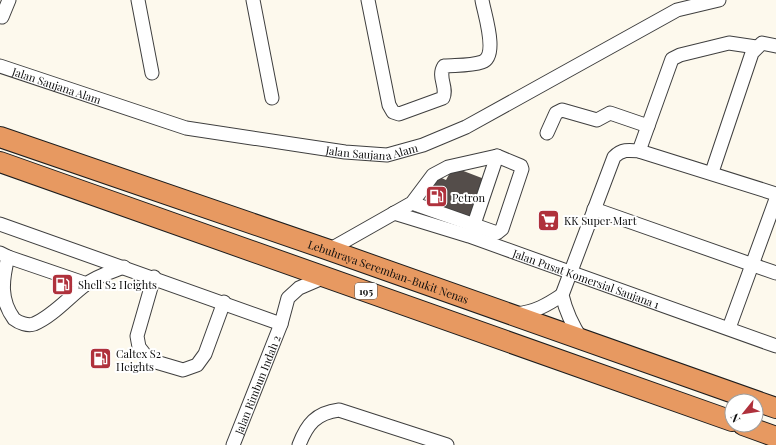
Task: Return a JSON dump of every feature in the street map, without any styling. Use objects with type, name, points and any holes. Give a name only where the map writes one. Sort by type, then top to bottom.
[{"type":"highway","name":"Lebuhraya Seremban-Bukit Nenas","points":[[0,138],[329,250],[776,408]]},
{"type":"highway","name":"195","points":[[0,162],[326,276],[724,418]]},
{"type":"highway","points":[[764,433],[776,437]]},
{"type":"street","points":[[2,17],[9,0]]},
{"type":"street","points":[[139,0],[152,73]]},
{"type":"street","points":[[253,0],[272,98]]},
{"type":"street","points":[[368,0],[389,104],[393,112],[399,114],[442,99],[445,92],[441,74],[444,66],[482,62],[489,55],[491,46],[482,0]]},
{"type":"street","name":"Jalan Saujana Alam","points":[[0,66],[186,128],[345,152],[387,155],[423,145],[466,127],[677,10],[719,0]]},
{"type":"street","points":[[639,151],[672,59],[729,43],[756,47]]},
{"type":"street","points":[[712,172],[752,53],[756,47],[762,43],[776,46]]},
{"type":"street","points":[[547,133],[556,113],[562,110],[597,120],[610,113],[648,126]]},
{"type":"street","points":[[509,314],[530,312],[547,305],[562,295],[614,157],[619,152],[626,150],[639,151],[712,172],[776,194]]},
{"type":"street","points":[[329,250],[412,202],[433,175],[438,172],[461,163],[497,156],[521,166],[523,172],[502,229],[497,233],[471,231],[412,202]]},
{"type":"street","points":[[471,231],[497,156]]},
{"type":"street","points":[[729,328],[776,198]]},
{"type":"street","points":[[594,209],[776,273]]},
{"type":"street","name":"Jalan Pusat Komersial Saujana 1","points":[[394,213],[471,231],[571,273],[776,346]]},
{"type":"street","points":[[0,224],[154,277],[281,324]]},
{"type":"street","points":[[87,284],[4,255],[1,297],[6,311],[18,322],[32,325],[42,320],[87,284],[124,267]]},
{"type":"street","name":"Jalan Rimbun Indah 2","points":[[233,445],[281,324],[288,298],[299,288],[326,276]]},
{"type":"street","points":[[154,277],[137,336],[139,347],[149,360],[183,370],[197,365],[205,354],[224,302]]},
{"type":"street","points":[[562,295],[567,313],[574,328],[583,340]]},
{"type":"street","points":[[299,445],[305,431],[314,420],[326,412],[339,410],[448,445]]},
{"type":"building","points":[[453,167],[487,180],[471,223],[424,204],[435,175],[446,180]]},
{"type":"place","name":"Petron","points":[[437,197]]},
{"type":"place","name":"KK Super Mart","points":[[549,220]]},
{"type":"place","name":"Shell S2 Heights","points":[[62,284]]},
{"type":"place","name":"Caltex S2 Heights","points":[[101,359]]}]
